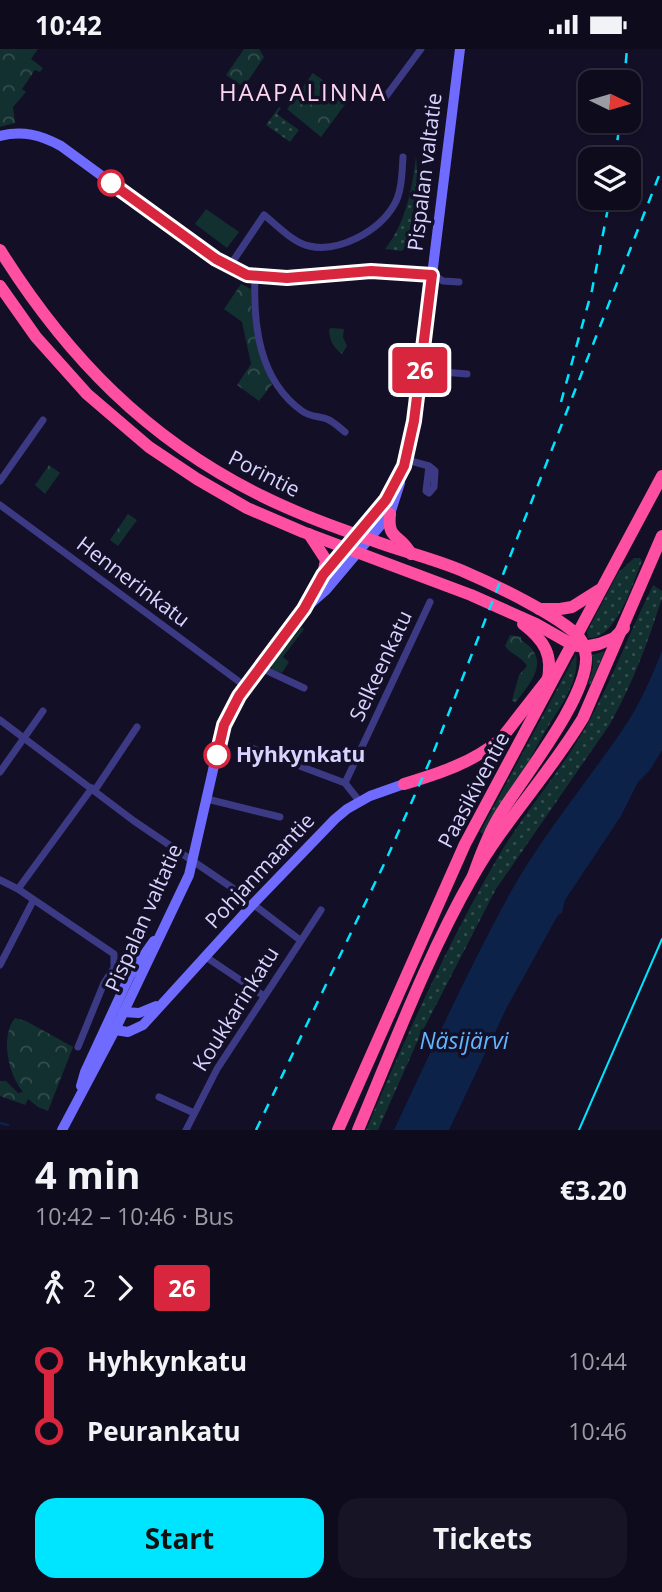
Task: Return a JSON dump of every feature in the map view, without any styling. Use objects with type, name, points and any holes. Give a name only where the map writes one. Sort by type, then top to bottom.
[{"type":"highway","name":"Porintie","points":[[0,250],[54,329],[82,362],[121,401],[208,467],[299,513],[463,571],[536,608],[578,643]]},
{"type":"highway","name":"Porintie","points":[[0,285],[36,337],[87,394],[129,431],[197,479],[247,508],[439,582],[513,616]]},
{"type":"highway","name":"Paasikiventie","points":[[338,1130],[465,844],[561,666],[578,643],[600,590],[662,476]]},
{"type":"highway","points":[[390,514],[389,530],[405,543],[411,554]]},
{"type":"highway","points":[[309,534],[326,560],[323,575]]},
{"type":"highway","name":"Paasikiventie","points":[[358,1130],[430,962],[473,876],[567,745],[583,718],[659,552],[662,536]]},
{"type":"highway","points":[[536,608],[566,609],[600,590]]},
{"type":"highway","points":[[513,616],[578,643],[607,641],[624,628]]},
{"type":"highway","points":[[513,616],[547,648],[550,663],[542,703]]},
{"type":"highway","points":[[473,876],[484,844],[498,817],[554,733],[579,686],[586,660],[578,643]]},
{"type":"highway","points":[[404,784],[465,764],[491,747],[501,739],[548,677],[561,666]]},
{"type":"main road","name":"Pispalan valtatie","points":[[62,1130],[164,930],[193,860],[224,725],[245,686],[304,609],[323,575],[390,514],[406,463],[420,370],[460,49]]},
{"type":"main road","points":[[1,135],[28,133],[61,146],[229,267],[255,277],[287,278],[371,271],[432,275]]},
{"type":"main road","name":"Pispalan valtatie","points":[[364,538],[406,463]]},
{"type":"main road","name":"Pispalan valtatie","points":[[304,609],[326,590],[353,550]]},
{"type":"main road","name":"Pohjanmaantie","points":[[115,1030],[128,1032],[143,1025],[253,904],[347,809],[404,784]]},
{"type":"main road","points":[[77,1100],[85,1072],[126,984],[148,947],[164,930]]},
{"type":"main road","points":[[123,1012],[139,1013],[160,1005]]},
{"type":"street","points":[[384,99],[421,49]]},
{"type":"street","points":[[229,267],[264,215],[307,246],[341,244],[367,232],[395,205],[403,157]]},
{"type":"street","points":[[432,275],[443,281],[459,282]]},
{"type":"street","points":[[255,277],[254,307],[258,339],[279,388],[303,413],[327,419],[345,432]]},
{"type":"street","points":[[420,370],[467,374]]},
{"type":"street","points":[[0,481],[43,420]]},
{"type":"street","points":[[406,463],[429,466]]},
{"type":"street","name":"Hennerinkatu","points":[[0,505],[245,686]]},
{"type":"street","name":"Selkeenkatu","points":[[345,783],[430,602]]},
{"type":"street","points":[[260,667],[304,688]]},
{"type":"street","points":[[0,772],[43,711]]},
{"type":"street","points":[[0,720],[134,821],[234,889]]},
{"type":"street","points":[[18,889],[137,727]]},
{"type":"street","points":[[249,747],[345,783],[360,802]]},
{"type":"street","points":[[207,799],[280,817]]},
{"type":"street","points":[[0,880],[18,889],[114,954],[114,968],[104,983],[78,1047]]},
{"type":"street","points":[[0,965],[33,901]]},
{"type":"street","points":[[253,904],[300,940]]},
{"type":"street","name":"Koukkarinkatu","points":[[186,1130],[217,1069],[321,911]]},
{"type":"street","points":[[206,957],[264,996]]},
{"type":"street","points":[[159,1097],[194,1113]]},
{"type":"green space","points":[[0,49],[38,49],[31,59],[43,68],[40,72],[35,70],[22,89],[26,92],[13,107],[15,123],[0,127]]},
{"type":"green space","points":[[244,49],[259,49],[264,57],[244,87],[226,75]]},
{"type":"green space","points":[[313,73],[349,99],[321,137],[287,109]]},
{"type":"green space","points":[[321,85],[341,100],[329,117],[308,102]]},
{"type":"green space","points":[[279,107],[281,108],[277,114],[299,130],[290,142],[266,125]]},
{"type":"green space","points":[[416,157],[416,190],[407,245],[402,251],[385,249],[403,217]]},
{"type":"green space","points":[[206,209],[239,232],[227,248],[195,224]]},
{"type":"green space","points":[[241,284],[251,289],[256,337],[273,383],[259,401],[237,385],[251,364],[242,322],[224,309]]},
{"type":"green space","points":[[331,328],[344,329],[343,337],[347,346],[342,354],[331,341]]},
{"type":"green space","points":[[49,465],[60,473],[45,494],[35,485]]},
{"type":"green space","points":[[128,514],[137,520],[118,546],[110,540]]},
{"type":"green space","points":[[634,558],[640,558],[642,561],[622,608],[607,630],[588,638],[587,632],[618,573]]},
{"type":"green space","points":[[653,585],[662,591],[662,598],[639,662],[618,709],[496,889],[418,1040],[378,1130],[366,1130],[461,924],[498,857],[587,725]]},
{"type":"green space","points":[[302,627],[304,629],[283,657],[289,662],[282,673],[272,670],[271,665]]},
{"type":"green space","points":[[510,635],[521,637],[521,640],[531,647],[537,663],[532,680],[515,703],[512,700],[519,675],[527,666],[505,646]]},
{"type":"green space","points":[[605,651],[590,685],[588,683],[593,668],[592,655]]},
{"type":"green space","points":[[576,654],[575,676],[566,698],[483,834],[480,832]]},
{"type":"green space","points":[[15,1018],[26,1021],[73,1047],[48,1111],[28,1099],[25,1105],[0,1096],[0,1081],[6,1081],[18,1093],[23,1092],[13,1075],[8,1055],[8,1035]]},
{"type":"water","name":"Näsijärvi","points":[[662,651],[662,750],[650,770],[638,782],[621,816],[565,900],[562,913],[558,915],[507,1007],[449,1130],[394,1130],[464,982],[509,895],[549,832],[627,723],[644,693]]},
{"type":"waterway","points":[[0,1123],[8,1125]]},
{"type":"tram line","points":[[579,1130],[662,939]]},
{"type":"railway","points":[[625,70],[627,49]]},
{"type":"railway","points":[[617,147],[618,133]]},
{"type":"railway","points":[[256,1130],[386,860],[432,756],[662,168]]},
{"type":"railway","points":[[561,402],[592,290],[608,210]]},
{"type":"bus line","name":"26","points":[[111,183],[216,259],[247,275],[287,278],[371,271],[432,275],[407,460],[386,500],[323,575],[304,609],[245,686],[228,715],[220,735],[217,755]]},
{"type":"place","name":"Hyhkynkatu","points":[[217,755]]},
{"type":"district","name":"HAAPALINNA","points":[[303,93]]}]
